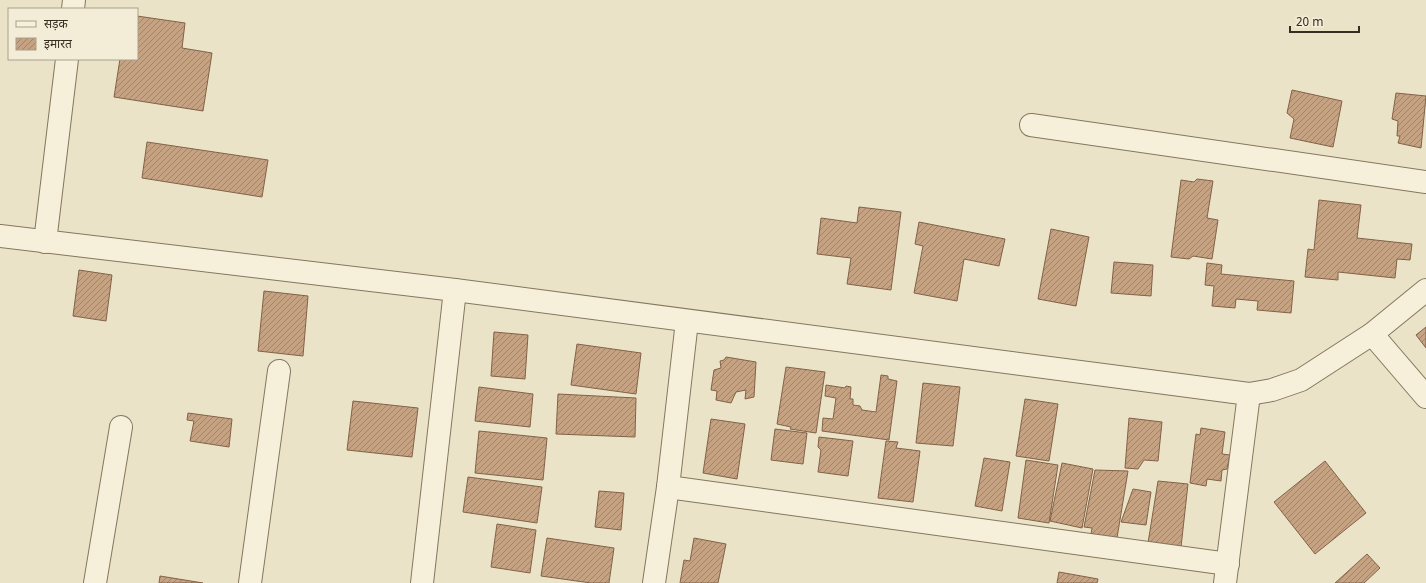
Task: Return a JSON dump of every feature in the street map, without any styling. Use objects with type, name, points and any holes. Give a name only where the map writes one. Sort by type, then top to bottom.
[{"type":"street","points":[[45,242],[67,60]]},
{"type":"street","points":[[1031,125],[1426,182]]},
{"type":"street","points":[[0,236],[455,290],[1249,394],[1272,390],[1301,380],[1372,334],[1426,290]]},
{"type":"street","points":[[422,583],[455,290]]},
{"type":"street","points":[[654,583],[668,487],[687,320]]},
{"type":"street","points":[[1372,334],[1426,397]]},
{"type":"street","points":[[250,583],[279,370]]},
{"type":"street","points":[[668,487],[1226,574],[1249,394]]},
{"type":"street","points":[[95,583],[121,427]]},
{"type":"building","points":[[138,16],[185,23],[182,48],[212,53],[203,111],[114,97],[120,60],[138,60]]},
{"type":"building","points":[[1292,90],[1342,101],[1333,147],[1290,138],[1294,119],[1287,113]]},
{"type":"building","points":[[1396,93],[1426,96],[1421,148],[1398,143],[1400,136],[1397,136],[1398,121],[1392,119]]},
{"type":"building","points":[[147,142],[268,160],[262,197],[142,178]]},
{"type":"building","points":[[1197,179],[1213,181],[1207,218],[1218,220],[1212,259],[1193,256],[1189,259],[1171,257],[1181,180],[1194,182]]},
{"type":"building","points":[[1319,200],[1361,205],[1357,238],[1412,244],[1410,260],[1397,259],[1395,278],[1338,272],[1338,280],[1305,277],[1308,249],[1314,250]]},
{"type":"building","points":[[859,207],[901,212],[891,290],[847,284],[851,258],[817,254],[821,218],[857,223]]},
{"type":"building","points":[[919,222],[1005,239],[999,266],[964,259],[957,301],[914,293],[923,246],[915,244]]},
{"type":"building","points":[[1051,229],[1089,237],[1076,306],[1038,299]]},
{"type":"building","points":[[1114,262],[1153,265],[1151,296],[1111,293]]},
{"type":"building","points":[[1207,263],[1222,265],[1221,274],[1294,281],[1291,313],[1257,310],[1258,301],[1236,299],[1235,308],[1212,306],[1214,286],[1205,285]]},
{"type":"building","points":[[79,270],[112,275],[106,321],[73,316]]},
{"type":"building","points":[[264,291],[308,296],[303,356],[258,351]]},
{"type":"building","points":[[1426,327],[1426,348],[1416,335]]},
{"type":"building","points":[[494,332],[528,335],[525,379],[491,376]]},
{"type":"building","points":[[577,344],[641,353],[636,394],[571,385]]},
{"type":"building","points":[[726,357],[756,362],[754,397],[745,399],[746,390],[736,392],[731,403],[716,400],[717,391],[711,390],[714,370],[721,368],[720,361],[724,360]]},
{"type":"building","points":[[786,367],[825,372],[816,433],[790,429],[791,427],[777,424]]},
{"type":"building","points":[[881,375],[888,376],[888,379],[897,381],[889,440],[822,431],[823,418],[833,419],[836,398],[825,396],[826,385],[845,388],[846,386],[851,387],[850,399],[853,399],[853,405],[860,406],[862,410],[876,412]]},
{"type":"building","points":[[923,383],[960,387],[953,446],[916,443]]},
{"type":"building","points":[[479,387],[533,394],[530,427],[475,421]]},
{"type":"building","points":[[558,394],[636,398],[635,437],[556,434]]},
{"type":"building","points":[[1025,399],[1058,404],[1049,461],[1016,456]]},
{"type":"building","points":[[353,401],[418,408],[412,457],[347,450]]},
{"type":"building","points":[[188,413],[232,419],[229,447],[190,441],[194,421],[187,420]]},
{"type":"building","points":[[1129,418],[1162,422],[1158,461],[1144,460],[1138,469],[1125,468]]},
{"type":"building","points":[[711,419],[745,424],[737,479],[703,473]]},
{"type":"building","points":[[1201,428],[1225,432],[1222,454],[1230,455],[1227,469],[1222,470],[1221,481],[1207,479],[1206,486],[1190,483],[1196,434],[1200,435]]},
{"type":"building","points":[[775,429],[807,433],[803,464],[771,460]]},
{"type":"building","points":[[479,431],[547,438],[543,480],[475,473]]},
{"type":"building","points":[[819,437],[853,441],[848,476],[818,472],[821,450],[818,447]]},
{"type":"building","points":[[886,441],[898,442],[896,448],[920,451],[913,502],[878,498]]},
{"type":"building","points":[[984,458],[1010,462],[1002,511],[975,506]]},
{"type":"building","points":[[1026,460],[1058,465],[1049,523],[1018,518]]},
{"type":"building","points":[[1325,461],[1366,513],[1315,554],[1274,502]]},
{"type":"building","points":[[1062,463],[1093,469],[1082,528],[1050,521]]},
{"type":"building","points":[[1095,470],[1128,471],[1117,538],[1091,534],[1092,528],[1084,527]]},
{"type":"building","points":[[468,477],[542,487],[537,523],[463,512]]},
{"type":"building","points":[[1158,481],[1188,484],[1181,547],[1148,543]]},
{"type":"building","points":[[1133,489],[1151,492],[1146,525],[1121,522]]},
{"type":"building","points":[[599,491],[624,493],[621,530],[595,527]]},
{"type":"building","points":[[497,524],[536,530],[530,573],[491,567]]},
{"type":"building","points":[[547,538],[614,548],[609,583],[591,583],[541,576]]},
{"type":"building","points":[[694,538],[726,544],[718,583],[680,583],[684,560],[690,561]]},
{"type":"building","points":[[1367,554],[1380,568],[1364,583],[1335,583]]},
{"type":"building","points":[[1059,572],[1098,579],[1097,583],[1057,583]]},
{"type":"building","points":[[160,576],[203,583],[159,583]]}]
